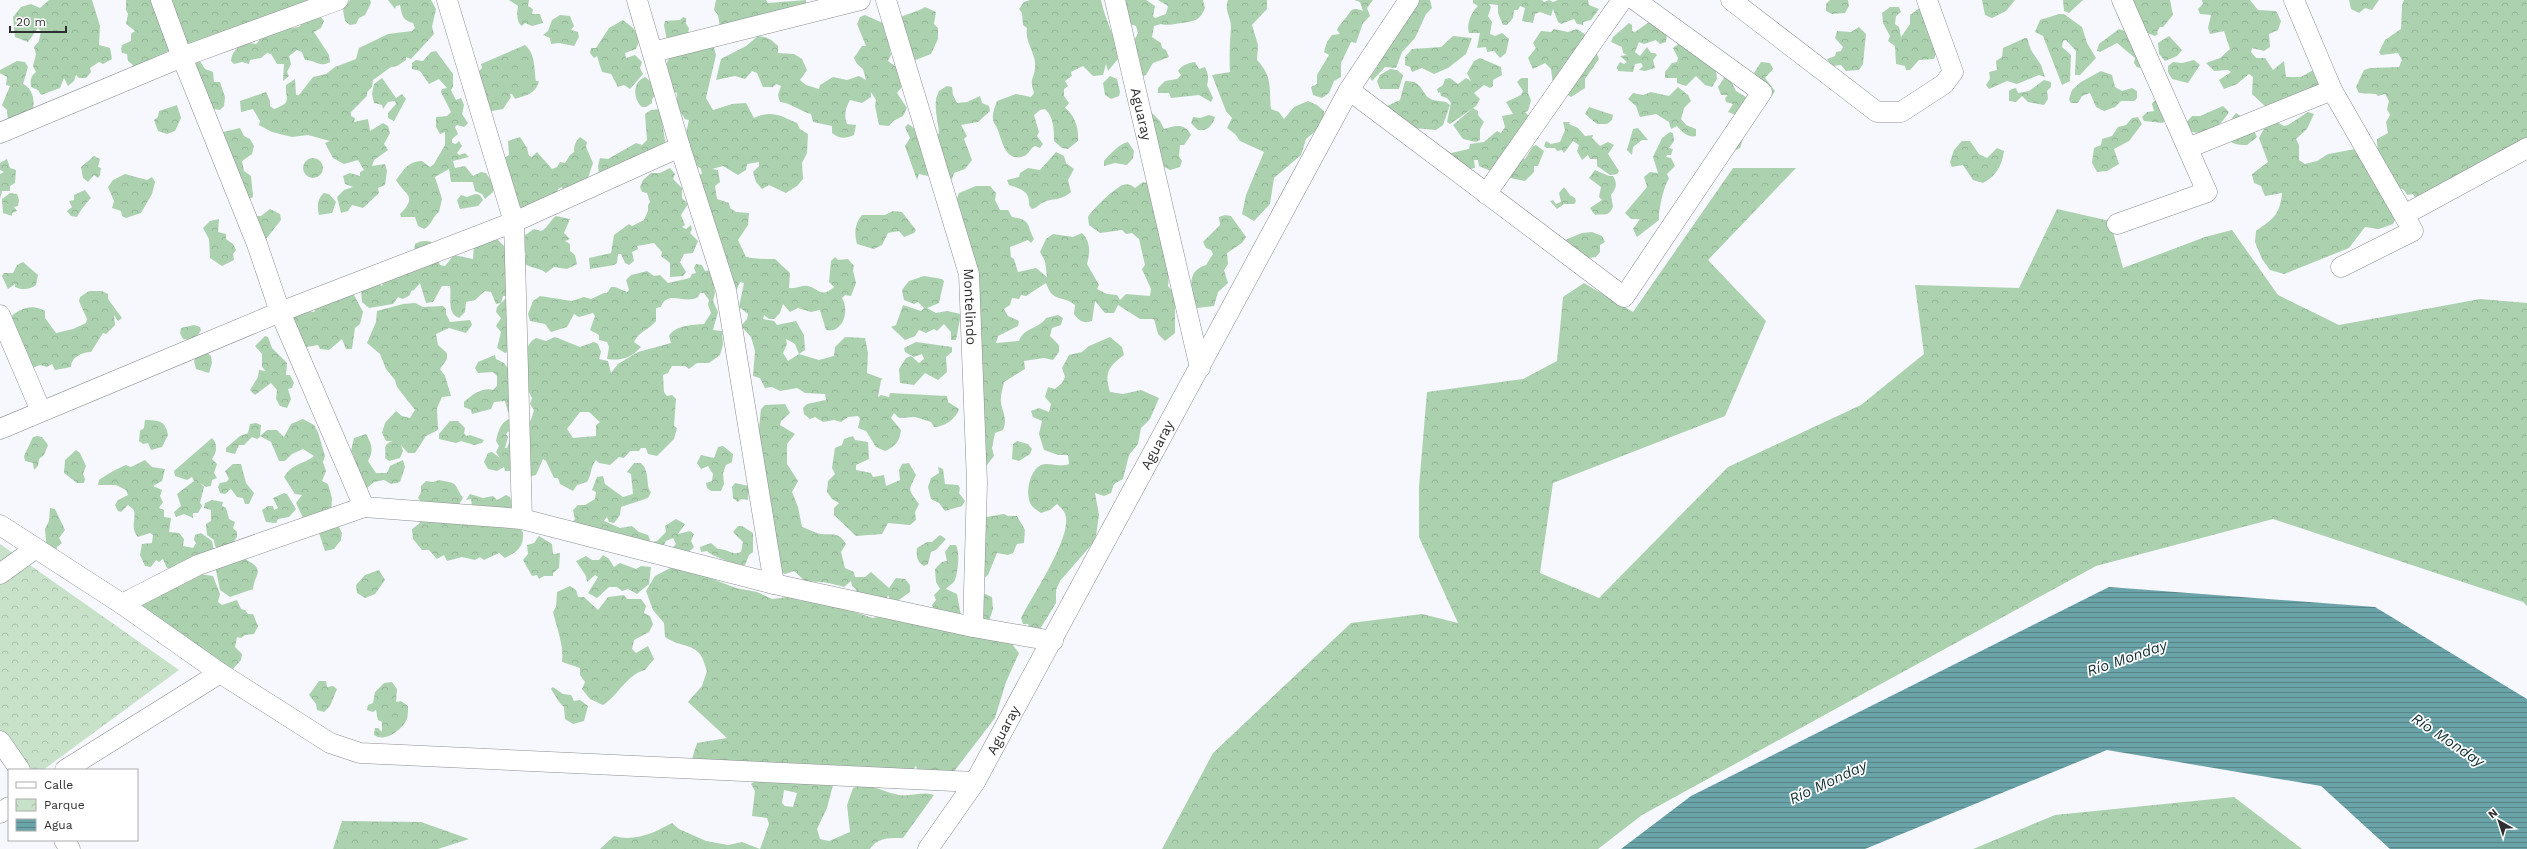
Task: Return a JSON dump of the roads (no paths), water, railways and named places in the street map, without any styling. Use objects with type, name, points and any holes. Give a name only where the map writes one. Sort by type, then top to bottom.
[{"type":"street","points":[[161,0],[182,57],[258,244],[280,312],[364,506]]},
{"type":"street","points":[[0,133],[182,57],[338,0]]},
{"type":"street","points":[[447,0],[514,222],[522,519]]},
{"type":"street","points":[[637,0],[680,146],[726,290],[774,584]]},
{"type":"street","points":[[653,52],[860,0]]},
{"type":"street","name":"Montelindo","points":[[886,0],[969,274],[977,483],[973,626]]},
{"type":"street","name":"Aguaray","points":[[928,849],[975,782],[1053,641],[1200,368],[1115,0]]},
{"type":"street","points":[[1200,368],[1349,90],[1409,0]]},
{"type":"street","points":[[1486,194],[1622,0]]},
{"type":"street","points":[[1349,90],[1624,297],[1762,92],[1635,0]]},
{"type":"street","points":[[1730,0],[1877,112],[1901,112],[1944,84],[1953,72],[1927,0]]},
{"type":"street","points":[[2117,224],[2208,192],[2122,0]]},
{"type":"street","points":[[2294,0],[2332,90],[2413,231],[2342,267]]},
{"type":"street","points":[[2188,148],[2332,90]]},
{"type":"street","points":[[0,429],[280,312],[514,222],[680,146]]},
{"type":"street","points":[[2404,215],[2527,148]]},
{"type":"street","points":[[0,316],[41,411]]},
{"type":"street","points":[[122,604],[198,565],[364,506],[522,519],[774,584],[973,626],[1053,641]]},
{"type":"street","points":[[0,525],[122,604],[220,673],[330,743],[367,754],[975,782]]},
{"type":"street","points":[[0,574],[36,548]]},
{"type":"street","points":[[67,769],[220,673]]},
{"type":"street","points":[[0,741],[19,769]]},
{"type":"water","name":"Río Monday","points":[[2109,587],[2375,607],[2527,699],[2527,849],[2390,849],[2321,786],[2107,750],[1865,849],[1621,849],[1691,796]]}]
